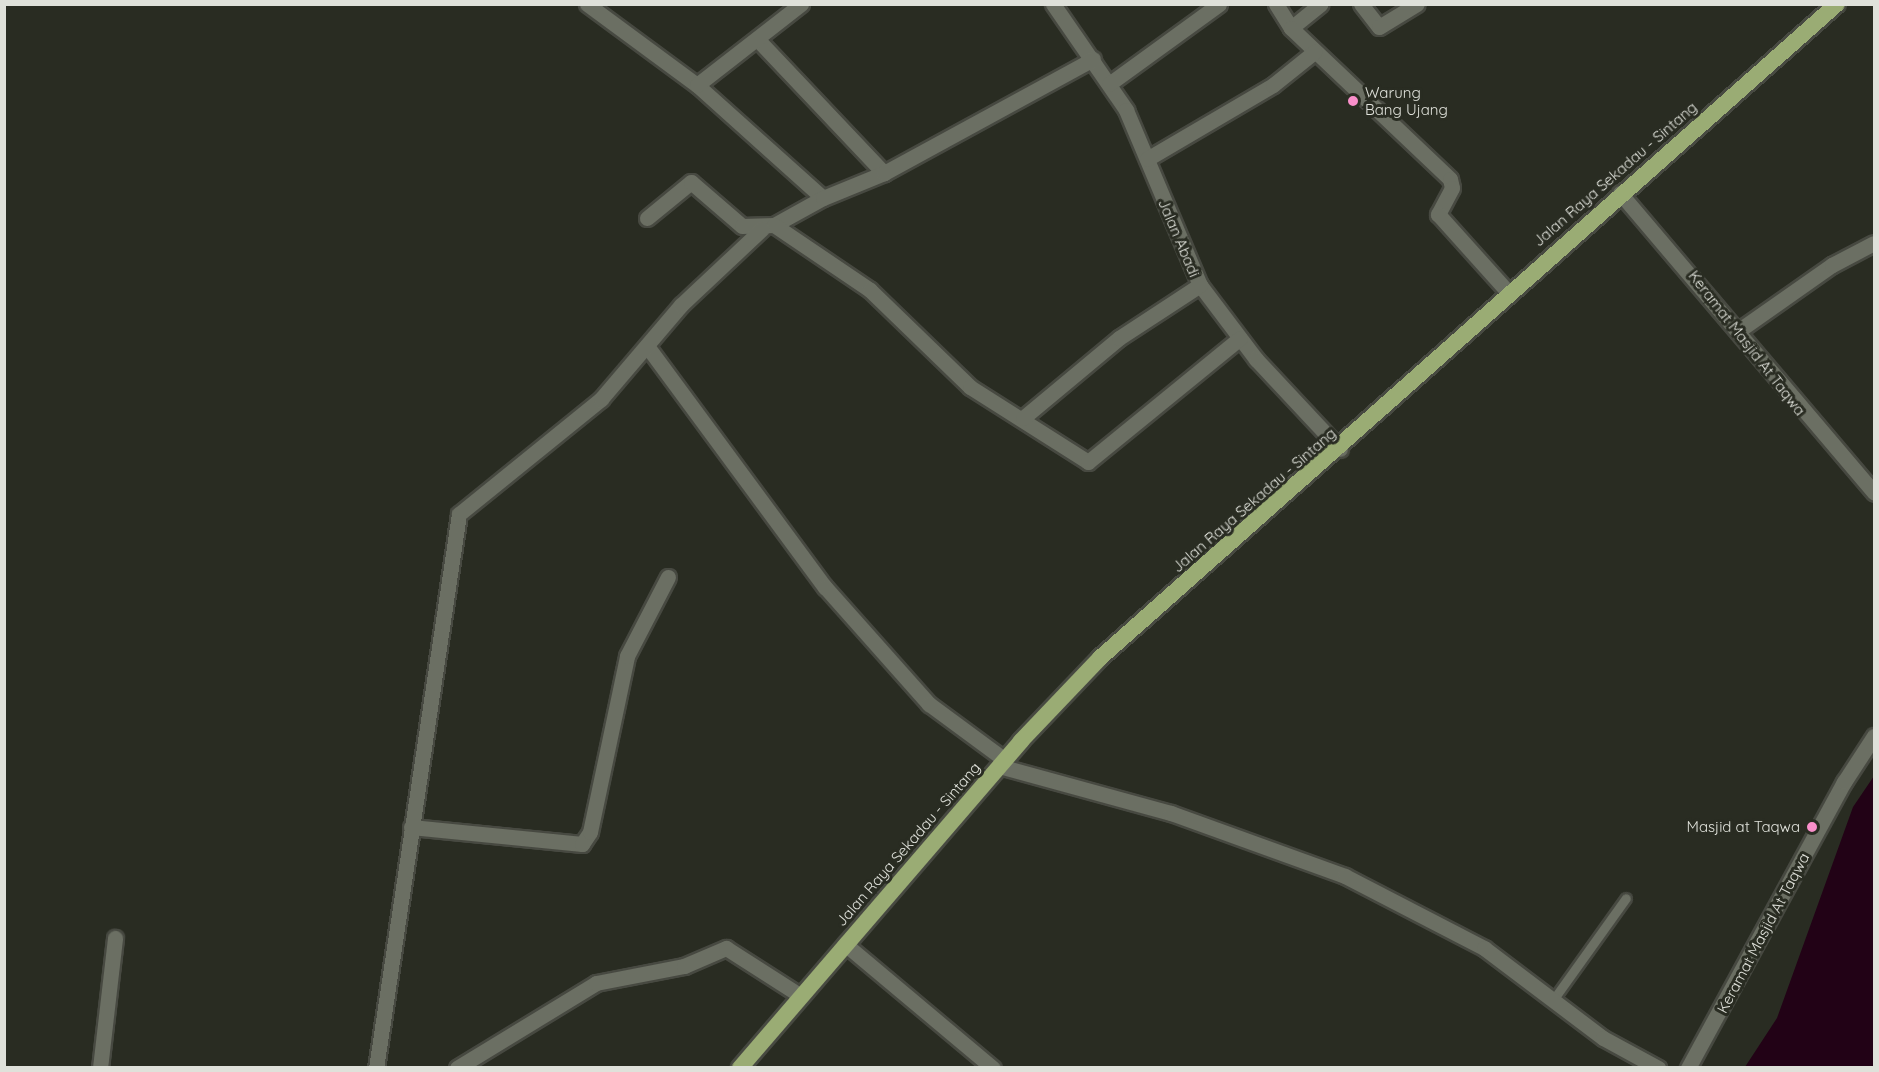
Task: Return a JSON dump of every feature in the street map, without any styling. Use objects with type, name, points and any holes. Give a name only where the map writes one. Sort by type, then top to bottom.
[{"type":"highway","name":"Jalan Raya Sekadau - Sintang","points":[[740,1068],[1002,763],[1100,658],[1341,449],[1508,292],[1838,4]]},
{"type":"street","points":[[587,4],[697,85],[823,198]]},
{"type":"street","points":[[697,85],[759,41],[801,4]]},
{"type":"street","name":"Jalan Abadi","points":[[1053,4],[1109,84],[1147,159],[1200,285],[1239,338],[1341,449]]},
{"type":"street","points":[[1109,84],[1219,4]]},
{"type":"street","points":[[1276,4],[1291,28],[1314,52],[1450,179],[1452,188],[1438,214],[1508,292]]},
{"type":"street","points":[[1291,28],[1321,4]]},
{"type":"street","points":[[1361,4],[1379,27],[1417,4]]},
{"type":"street","points":[[759,41],[884,173]]},
{"type":"street","points":[[1147,159],[1273,85],[1314,52]]},
{"type":"street","points":[[375,1068],[459,514],[601,399],[681,305],[768,227],[823,198],[884,173],[1093,59]]},
{"type":"street","points":[[647,218],[691,182],[736,222],[768,227],[870,290],[970,387],[1092,462],[1239,338]]},
{"type":"street","name":"Keramat Masjid At Taqwa","points":[[1620,193],[1738,331],[1795,406],[1875,494]]},
{"type":"street","points":[[1738,331],[1832,265],[1875,243]]},
{"type":"street","points":[[1023,418],[1119,338],[1200,285]]},
{"type":"street","points":[[647,346],[825,587],[929,704],[1002,763],[1171,813],[1312,862],[1468,938],[1603,1038],[1658,1068]]},
{"type":"street","points":[[411,827],[582,844],[590,832],[627,656],[668,577]]},
{"type":"street","name":"Keramat Masjid At Taqwa","points":[[1688,1068],[1844,782],[1875,736]]},
{"type":"street","points":[[100,1068],[115,938]]},
{"type":"street","points":[[845,944],[993,1068]]},
{"type":"street","points":[[457,1068],[596,983],[684,966],[726,948],[801,996]]},
{"type":"lane","points":[[1553,999],[1626,898]]},
{"type":"shaded area","points":[[1874,776],[1874,1067],[1745,1067],[1777,1018],[1853,807]]},
{"type":"place","name":"Warung Bang Ujang","points":[[1353,101]]},
{"type":"place","name":"Masjid at Taqwa","points":[[1812,827]]}]
